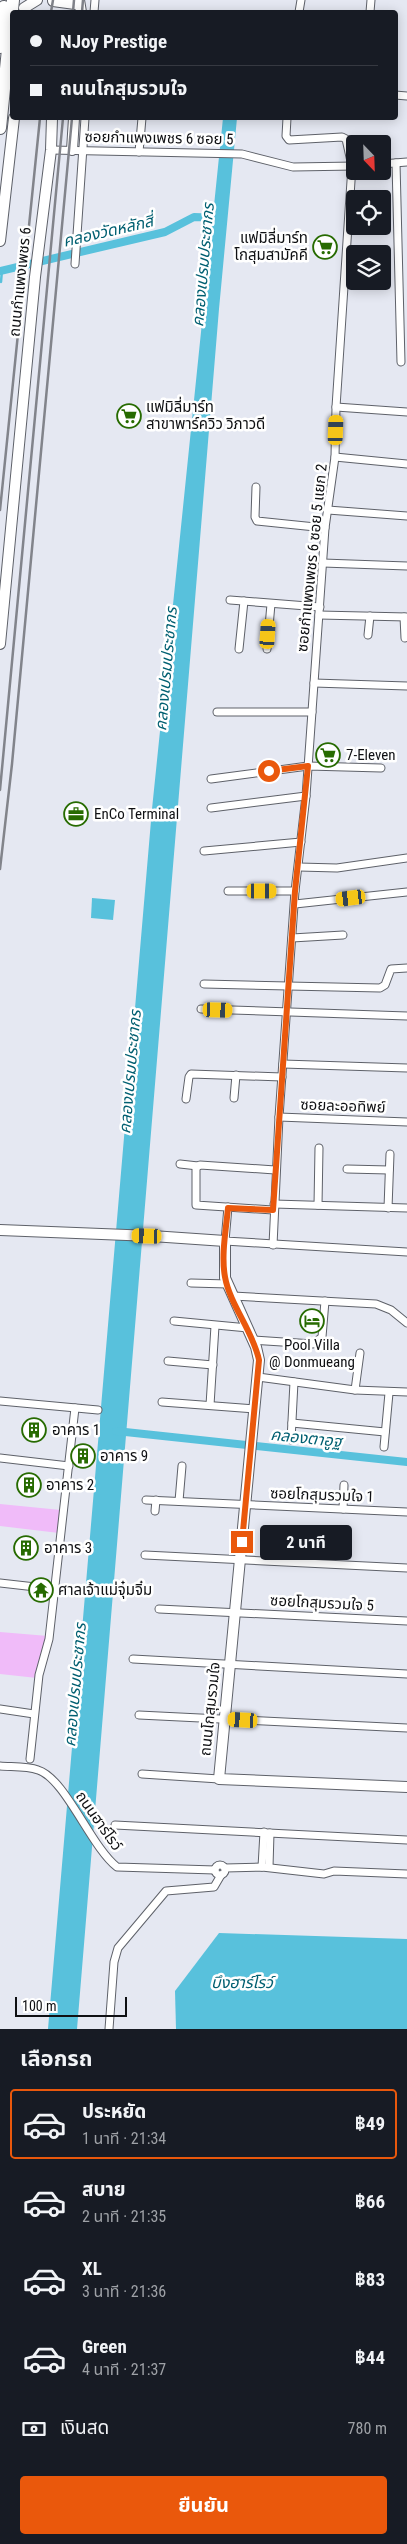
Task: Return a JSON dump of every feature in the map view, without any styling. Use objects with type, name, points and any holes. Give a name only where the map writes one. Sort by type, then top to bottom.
[{"type":"highway","points":[[0,47],[5,0]]},
{"type":"highway","points":[[0,128],[10,30]]},
{"type":"street","points":[[24,7],[37,0]]},
{"type":"street","points":[[58,4],[76,4]]},
{"type":"street","points":[[0,241],[14,120]]},
{"type":"street","name":"ถนนกำแพงเพชร 6","points":[[52,120],[53,133]]},
{"type":"street","name":"ถนนกำแพงเพชร 6","points":[[0,644],[35,277],[53,133],[56,120]]},
{"type":"street","points":[[74,120],[78,150],[75,264]]},
{"type":"street","points":[[78,150],[86,120]]},
{"type":"street","points":[[140,152],[142,120]]},
{"type":"street","name":"ซอยกำแพงเพชร 6 ซอย 5 แยก 2","points":[[287,120],[286,136],[289,140],[342,137],[346,139]]},
{"type":"street","name":"ซอยกำแพงเพชร 6 ซอย 5","points":[[51,150],[242,154],[293,167],[346,166]]},
{"type":"street","points":[[391,163],[407,162]]},
{"type":"street","points":[[396,163],[401,362]]},
{"type":"street","name":"ซอยกำแพงเพชร 6 ซอย 5 แยก 2","points":[[273,1244],[279,1117],[295,891],[306,796],[326,528],[335,457],[336,407],[352,180]]},
{"type":"street","points":[[336,407],[407,412]]},
{"type":"street","points":[[335,457],[407,464]]},
{"type":"street","points":[[256,487],[255,517],[257,521],[326,528]]},
{"type":"street","points":[[328,510],[407,516]]},
{"type":"street","points":[[323,563],[407,566]]},
{"type":"street","points":[[230,600],[370,616],[405,617],[405,638]]},
{"type":"street","points":[[239,648],[244,601]]},
{"type":"street","points":[[267,649],[271,604]]},
{"type":"street","points":[[368,635],[370,616]]},
{"type":"street","points":[[314,683],[407,686]]},
{"type":"street","points":[[217,712],[312,712]]},
{"type":"street","points":[[211,778],[308,766],[381,768]]},
{"type":"street","points":[[211,808],[306,796]]},
{"type":"street","points":[[204,851],[301,842]]},
{"type":"street","points":[[299,867],[337,868],[407,858]]},
{"type":"street","points":[[228,891],[295,891]]},
{"type":"street","points":[[295,904],[407,892]]},
{"type":"street","points":[[292,938],[343,935]]},
{"type":"street","points":[[204,984],[383,987],[391,969],[407,968]]},
{"type":"street","points":[[201,1009],[407,1016]]},
{"type":"street","points":[[283,1064],[407,1068]]},
{"type":"street","points":[[186,1099],[189,1076],[191,1074],[282,1077]]},
{"type":"street","points":[[234,1098],[236,1075]]},
{"type":"street","name":"ซอยละออทิพย์","points":[[279,1117],[407,1122]]},
{"type":"street","points":[[318,1205],[319,1148]]},
{"type":"street","points":[[388,1208],[390,1154]]},
{"type":"street","points":[[180,1164],[276,1170]]},
{"type":"street","points":[[198,1166],[194,1200],[196,1205],[228,1208],[318,1205],[407,1208]]},
{"type":"street","points":[[347,1169],[389,1170]]},
{"type":"street","points":[[225,1241],[228,1208]]},
{"type":"street","points":[[0,1230],[147,1236],[407,1252]]},
{"type":"street","name":"ถนนโกสุมรวมใจ","points":[[225,1241],[225,1274],[248,1328],[259,1360],[219,1778],[407,1787]]},
{"type":"street","points":[[192,1282],[228,1284]]},
{"type":"street","points":[[233,1296],[384,1306],[407,1323]]},
{"type":"street","points":[[252,1340],[313,1344],[318,1342],[322,1337],[325,1301]]},
{"type":"street","points":[[174,1321],[248,1328]]},
{"type":"street","points":[[210,1405],[215,1326]]},
{"type":"street","points":[[354,1390],[360,1353]]},
{"type":"street","points":[[168,1361],[213,1365]]},
{"type":"street","points":[[258,1378],[354,1390],[407,1393]]},
{"type":"street","points":[[291,1440],[294,1382]]},
{"type":"street","points":[[384,1446],[390,1393]]},
{"type":"street","points":[[0,1401],[98,1410]]},
{"type":"street","points":[[162,1402],[255,1409]]},
{"type":"street","points":[[30,1759],[40,1667],[49,1639],[75,1408]]},
{"type":"street","points":[[292,1423],[385,1432]]},
{"type":"street","points":[[0,1458],[68,1466]]},
{"type":"street","points":[[179,1502],[182,1466]]},
{"type":"street","points":[[343,1509],[344,1485]]},
{"type":"street","name":"ซอยโกสุมรวมใจ 1","points":[[146,1500],[407,1512]]},
{"type":"street","points":[[155,1511],[156,1500]]},
{"type":"street","points":[[146,1556],[407,1568]]},
{"type":"street","points":[[0,1583],[54,1589]]},
{"type":"street","name":"ซอยโกสุมรวมใจ 5","points":[[159,1609],[407,1621]]},
{"type":"street","points":[[133,1659],[230,1666],[407,1674]]},
{"type":"street","points":[[0,1709],[34,1714]]},
{"type":"street","points":[[139,1715],[407,1728]]},
{"type":"street","name":"ถนนฮาร์โรว์","points":[[0,1766],[41,1771],[59,1787],[106,1858],[117,1867],[220,1871],[266,1867],[324,1874],[334,1871],[407,1874]]},
{"type":"street","points":[[142,1774],[219,1778]]},
{"type":"street","points":[[115,1825],[407,1840]]},
{"type":"street","points":[[266,1867],[267,1833]]},
{"type":"street","points":[[109,2029],[114,1962],[118,1948],[166,1891],[214,1887],[220,1871]]},
{"type":"shaded area","points":[[0,1504],[61,1510],[59,1533],[0,1526]]},
{"type":"shaded area","points":[[0,1632],[48,1636],[37,1678],[0,1674]]},
{"type":"water","name":"คลองเปรมประชากร","points":[[223,120],[237,120],[219,309],[77,2029],[48,2029],[152,809]]},
{"type":"water","points":[[92,898],[115,900],[113,920],[91,918]]},
{"type":"water","name":"บึงฮาร์โรว์","points":[[219,1933],[407,1939],[407,2029],[176,2029],[175,1991]]},
{"type":"waterway","name":"คลองวัดหลักสี่","points":[[0,271],[165,232],[194,217],[221,218]]},
{"type":"waterway","points":[[1,282],[2,270]]},
{"type":"waterway","name":"คลองตาอูฐ","points":[[116,1431],[407,1462]]},
{"type":"railway","points":[[51,10],[53,0]]},
{"type":"railway","points":[[73,10],[74,0]]},
{"type":"railway","points":[[82,10],[83,0]]},
{"type":"railway","points":[[0,510],[40,120]]},
{"type":"railway","points":[[0,790],[63,120]]},
{"type":"railway","points":[[0,869],[12,764],[72,120]]},
{"type":"place","name":"แฟมิลี่มาร์ท โกสุมสามัคคี","points":[[325,247]]},
{"type":"place","name":"แฟมิลี่มาร์ท สาขาพาร์ควิว วิภาวดี","points":[[129,416]]},
{"type":"place","name":"7-Eleven","points":[[328,755]]},
{"type":"place","name":"EnCo Terminal","points":[[76,814]]},
{"type":"place","name":"Pool Villa @ Donmueang","points":[[312,1321]]},
{"type":"place","name":"อาคาร 1","points":[[34,1430]]},
{"type":"place","name":"อาคาร 9","points":[[83,1456]]},
{"type":"place","name":"อาคาร 2","points":[[29,1485]]},
{"type":"place","name":"อาคาร 3","points":[[26,1548]]},
{"type":"place","name":"ศาลเจ้าแม่จุ๋มจิ๋ม","points":[[41,1590]]},
{"type":"route","points":[[242,1542],[259,1360],[256,1346],[225,1278],[225,1241],[228,1208],[273,1210],[295,891],[308,766],[269,771]]}]
